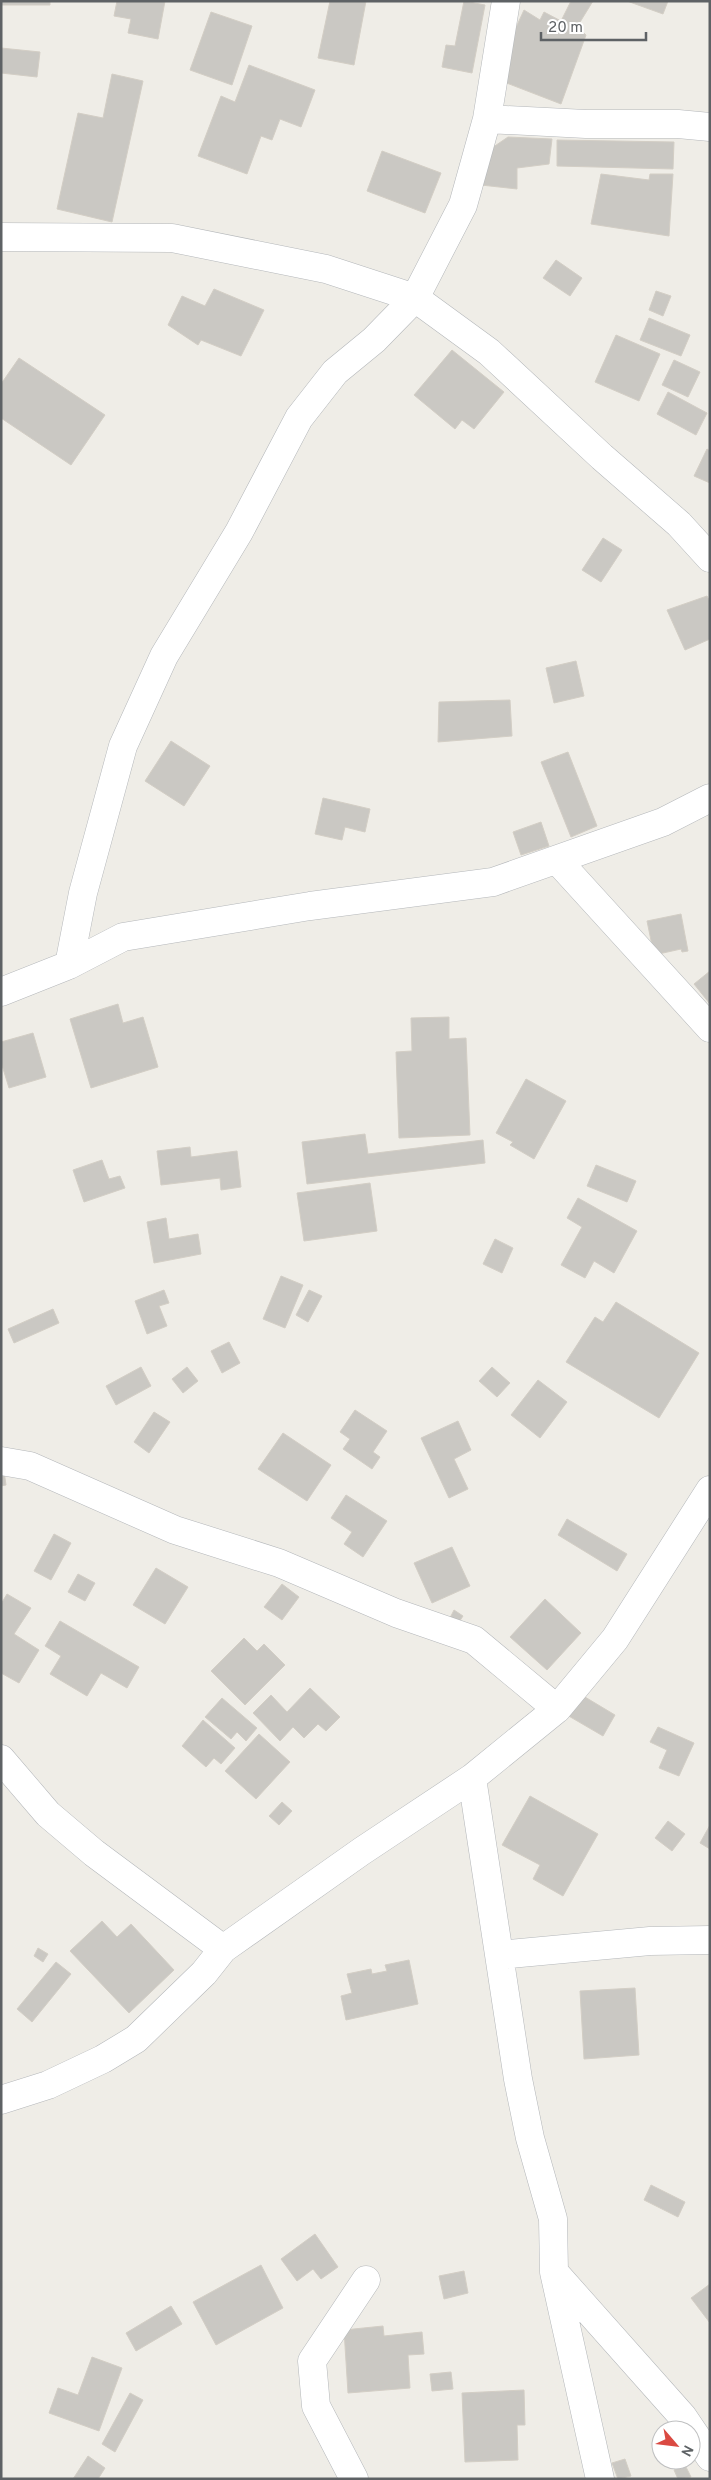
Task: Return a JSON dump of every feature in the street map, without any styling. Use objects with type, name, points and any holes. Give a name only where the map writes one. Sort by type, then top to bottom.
[{"type":"street","points":[[69,965],[83,893],[123,746],[164,656],[239,532],[299,418],[335,372],[374,340],[415,298],[462,205],[487,119],[506,1]]},
{"type":"street","points":[[487,119],[586,124],[678,124],[710,127]]},
{"type":"street","points":[[1,238],[172,238],[326,269],[415,298],[490,352],[602,457],[679,524],[710,558]]},
{"type":"street","points":[[1,992],[69,965],[123,937],[310,906],[493,882],[663,822],[710,798]]},
{"type":"street","points":[[557,860],[710,1028]]},
{"type":"street","points":[[1,1462],[30,1466],[175,1530],[279,1563],[396,1613],[474,1640],[557,1709]]},
{"type":"street","points":[[1,2100],[48,2085],[103,2059],[136,2039],[204,1973],[223,1948],[362,1851],[472,1778],[557,1709],[615,1639],[710,1490]]},
{"type":"street","points":[[1,1759],[48,1814],[88,1848],[223,1948]]},
{"type":"street","points":[[472,1778],[518,2079],[530,2138],[553,2219],[554,2272],[600,2479]]},
{"type":"street","points":[[499,1955],[650,1941],[710,1940]]},
{"type":"street","points":[[554,2272],[683,2417],[710,2457]]},
{"type":"street","points":[[354,2479],[316,2406],[312,2361],[366,2280]]},
{"type":"building","points":[[1,1],[50,1],[50,5],[1,5]]},
{"type":"building","points":[[117,1],[165,1],[158,39],[128,33],[131,19],[114,16]]},
{"type":"building","points":[[330,1],[366,1],[354,65],[318,58]]},
{"type":"building","points":[[464,1],[485,5],[472,73],[442,67],[446,45],[455,46]]},
{"type":"building","points":[[571,1],[593,1],[577,27],[586,35],[561,104],[504,82],[507,47],[524,10],[540,20],[544,12],[561,21]]},
{"type":"building","points":[[627,1],[668,1],[663,14]]},
{"type":"building","points":[[211,12],[252,26],[232,85],[190,70]]},
{"type":"building","points":[[1,48],[40,52],[37,77],[1,73]]},
{"type":"building","points":[[249,65],[315,90],[301,127],[280,119],[272,140],[261,136],[247,174],[198,156],[221,96],[235,102]]},
{"type":"building","points":[[112,74],[143,81],[112,222],[57,209],[78,113],[103,118]]},
{"type":"building","points":[[508,137],[552,139],[549,164],[517,168],[517,189],[481,185],[486,152]]},
{"type":"building","points":[[557,140],[674,142],[673,169],[557,166]]},
{"type":"building","points":[[382,151],[441,173],[425,213],[367,191]]},
{"type":"building","points":[[601,174],[649,180],[650,174],[673,174],[669,236],[591,224]]},
{"type":"building","points":[[556,260],[582,278],[570,296],[543,278]]},
{"type":"building","points":[[214,289],[264,310],[241,356],[201,340],[198,345],[168,325],[182,296],[205,306]]},
{"type":"building","points":[[656,291],[671,296],[663,316],[649,310]]},
{"type":"building","points":[[649,318],[690,335],[681,356],[640,340]]},
{"type":"building","points":[[616,335],[660,354],[639,401],[595,382]]},
{"type":"building","points":[[452,350],[504,392],[474,429],[462,420],[455,429],[414,395]]},
{"type":"building","points":[[19,358],[105,415],[71,465],[1,418],[1,384]]},
{"type":"building","points":[[674,360],[700,372],[688,397],[662,385]]},
{"type":"building","points":[[668,392],[707,413],[696,435],[657,414]]},
{"type":"building","points":[[707,449],[710,451],[710,483],[694,476]]},
{"type":"building","points":[[603,538],[622,550],[601,582],[582,570]]},
{"type":"building","points":[[707,596],[710,602],[710,639],[685,650],[667,610]]},
{"type":"building","points":[[576,661],[584,696],[554,703],[546,668]]},
{"type":"building","points":[[510,700],[512,736],[438,742],[439,702]]},
{"type":"building","points":[[171,741],[210,766],[184,806],[145,781]]},
{"type":"building","points":[[568,752],[597,826],[571,837],[541,762]]},
{"type":"building","points":[[323,798],[370,809],[365,832],[345,827],[342,840],[315,834]]},
{"type":"building","points":[[541,822],[549,846],[521,855],[513,832]]},
{"type":"building","points":[[681,914],[688,951],[682,952],[681,949],[654,955],[647,921]]},
{"type":"building","points":[[710,971],[710,1004],[694,984]]},
{"type":"building","points":[[118,1004],[123,1023],[143,1017],[158,1067],[91,1088],[70,1019]]},
{"type":"building","points":[[449,1017],[449,1039],[466,1038],[470,1135],[399,1138],[396,1052],[412,1051],[411,1018]]},
{"type":"building","points":[[33,1033],[46,1077],[9,1088],[1,1062],[1,1042]]},
{"type":"building","points":[[526,1079],[566,1101],[534,1159],[510,1145],[513,1142],[496,1133]]},
{"type":"building","points":[[365,1134],[368,1154],[483,1140],[485,1163],[307,1184],[302,1142]]},
{"type":"building","points":[[190,1147],[191,1157],[237,1151],[241,1187],[221,1190],[220,1178],[161,1185],[157,1151]]},
{"type":"building","points":[[102,1160],[109,1179],[120,1176],[125,1188],[84,1202],[73,1170]]},
{"type":"building","points":[[596,1165],[636,1181],[627,1202],[587,1186]]},
{"type":"building","points":[[370,1183],[377,1231],[304,1241],[297,1193]]},
{"type":"building","points":[[578,1198],[637,1231],[614,1273],[594,1261],[585,1278],[561,1265],[582,1227],[567,1218]]},
{"type":"building","points":[[166,1218],[169,1239],[198,1234],[201,1254],[154,1263],[147,1222]]},
{"type":"building","points":[[495,1239],[513,1248],[502,1273],[483,1264]]},
{"type":"building","points":[[281,1276],[303,1285],[285,1328],[263,1319]]},
{"type":"building","points":[[164,1290],[169,1303],[159,1306],[167,1326],[147,1334],[135,1301]]},
{"type":"building","points":[[309,1290],[322,1296],[308,1322],[296,1315]]},
{"type":"building","points":[[616,1302],[699,1353],[659,1418],[566,1362],[595,1317],[603,1322]]},
{"type":"building","points":[[53,1309],[59,1323],[14,1343],[8,1329]]},
{"type":"building","points":[[229,1342],[240,1363],[222,1373],[211,1351]]},
{"type":"building","points":[[141,1367],[151,1386],[116,1405],[106,1386]]},
{"type":"building","points":[[187,1367],[198,1381],[183,1393],[172,1379]]},
{"type":"building","points":[[492,1367],[510,1383],[497,1397],[479,1381]]},
{"type":"building","points":[[538,1380],[567,1402],[540,1438],[511,1415]]},
{"type":"building","points":[[355,1410],[387,1431],[373,1452],[380,1457],[372,1469],[343,1449],[350,1439],[340,1432]]},
{"type":"building","points":[[154,1412],[170,1422],[149,1453],[134,1442]]},
{"type":"building","points":[[458,1421],[471,1450],[454,1459],[468,1489],[449,1498],[421,1438]]},
{"type":"building","points":[[283,1433],[331,1465],[307,1501],[258,1469]]},
{"type":"building","points":[[4,1471],[6,1485],[1,1486],[1,1472]]},
{"type":"building","points":[[346,1495],[387,1521],[363,1557],[344,1544],[352,1532],[331,1518]]},
{"type":"building","points":[[567,1519],[627,1554],[617,1571],[558,1535]]},
{"type":"building","points":[[54,1534],[71,1543],[51,1580],[34,1571]]},
{"type":"building","points":[[452,1547],[470,1586],[432,1603],[414,1563]]},
{"type":"building","points":[[156,1568],[188,1587],[165,1624],[133,1605]]},
{"type":"building","points":[[78,1574],[95,1583],[85,1601],[68,1592]]},
{"type":"building","points":[[282,1584],[299,1597],[282,1620],[264,1607]]},
{"type":"building","points":[[7,1594],[31,1608],[14,1634],[39,1650],[19,1683],[1,1673],[1,1604]]},
{"type":"building","points":[[545,1599],[581,1633],[547,1670],[510,1637]]},
{"type":"building","points":[[454,1610],[463,1616],[457,1625],[449,1620]]},
{"type":"building","points":[[60,1621],[139,1667],[127,1688],[101,1673],[87,1696],[50,1674],[61,1656],[45,1646]]},
{"type":"building","points":[[244,1638],[257,1651],[264,1644],[285,1665],[245,1705],[211,1671]]},
{"type":"building","points":[[310,1688],[340,1717],[326,1731],[318,1724],[304,1738],[293,1727],[280,1741],[253,1713],[271,1695],[287,1712]]},
{"type":"building","points":[[580,1694],[615,1715],[603,1736],[567,1715]]},
{"type":"building","points":[[222,1698],[257,1728],[246,1741],[237,1732],[231,1739],[205,1717]]},
{"type":"building","points":[[203,1720],[235,1748],[221,1764],[214,1758],[206,1767],[182,1746]]},
{"type":"building","points":[[658,1727],[694,1743],[679,1776],[659,1768],[667,1750],[650,1742]]},
{"type":"building","points":[[259,1734],[290,1762],[256,1799],[225,1771]]},
{"type":"building","points":[[530,1796],[598,1834],[563,1896],[533,1879],[540,1865],[502,1845]]},
{"type":"building","points":[[282,1802],[292,1811],[279,1825],[269,1816]]},
{"type":"building","points":[[668,1821],[685,1834],[672,1851],[655,1838]]},
{"type":"building","points":[[710,1825],[710,1849],[700,1843]]},
{"type":"building","points":[[102,1921],[117,1937],[131,1924],[174,1970],[129,2013],[70,1951]]},
{"type":"building","points":[[38,1948],[48,1954],[43,1962],[34,1956]]},
{"type":"building","points":[[409,1960],[418,2004],[346,2020],[341,1996],[352,1993],[347,1974],[371,1969],[372,1974],[387,1971],[385,1965]]},
{"type":"building","points":[[56,1962],[71,1974],[32,2022],[17,2009]]},
{"type":"building","points":[[635,1988],[639,2055],[584,2059],[580,1991]]},
{"type":"building","points":[[651,2185],[685,2202],[678,2217],[644,2200]]},
{"type":"building","points":[[315,2234],[338,2267],[321,2279],[313,2269],[297,2281],[281,2259]]},
{"type":"building","points":[[261,2265],[283,2308],[216,2345],[193,2302]]},
{"type":"building","points":[[464,2271],[468,2293],[444,2299],[439,2276]]},
{"type":"building","points":[[710,2284],[710,2323],[691,2298]]},
{"type":"building","points":[[171,2306],[182,2324],[136,2351],[126,2333]]},
{"type":"building","points":[[383,2326],[384,2336],[422,2332],[424,2354],[408,2355],[410,2388],[348,2393],[344,2330]]},
{"type":"building","points":[[92,2357],[122,2368],[99,2431],[49,2413],[58,2388],[78,2395]]},
{"type":"building","points":[[451,2372],[453,2389],[432,2391],[430,2374]]},
{"type":"building","points":[[524,2390],[525,2425],[517,2425],[518,2460],[465,2462],[462,2393]]},
{"type":"building","points":[[130,2393],[143,2400],[115,2452],[102,2444]]},
{"type":"building","points":[[88,2456],[105,2468],[98,2479],[73,2479]]},
{"type":"building","points":[[625,2459],[631,2476],[618,2479],[612,2463]]},
{"type":"building","points":[[674,2470],[688,2470],[691,2477],[678,2479]]}]
